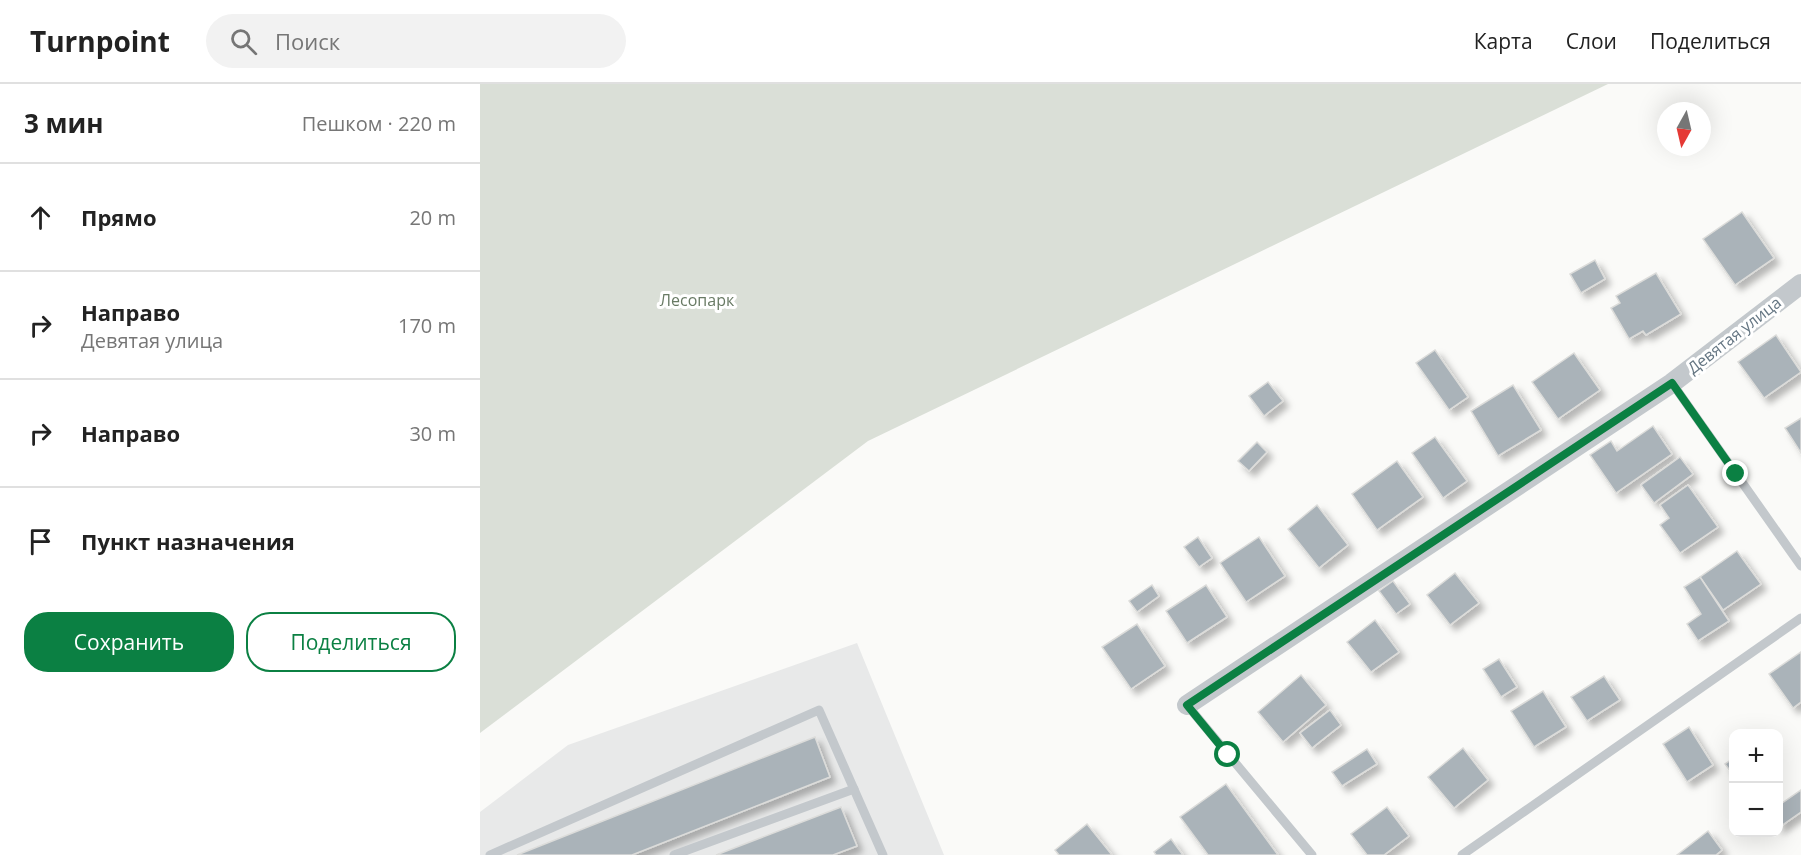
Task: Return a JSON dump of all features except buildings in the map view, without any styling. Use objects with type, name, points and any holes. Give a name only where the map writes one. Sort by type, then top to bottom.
[{"type":"street","name":"Девятая улица","points":[[1187,705],[1672,383],[1801,284]]},
{"type":"lane","points":[[1672,383],[1801,566]]},
{"type":"lane","points":[[1462,855],[1801,618]]},
{"type":"lane","points":[[1187,705],[1312,855]]},
{"type":"lane","points":[[490,855],[819,710],[883,855]]},
{"type":"lane","points":[[674,855],[854,789]]},
{"type":"shaded area","points":[[857,643],[944,855],[480,855],[480,812],[568,745]]},
{"type":"green space","name":"Лесопарк","points":[[480,84],[1608,84],[868,441],[480,733]]},
{"type":"route","points":[[1228,755],[1187,705],[1672,383],[1736,474]]}]
